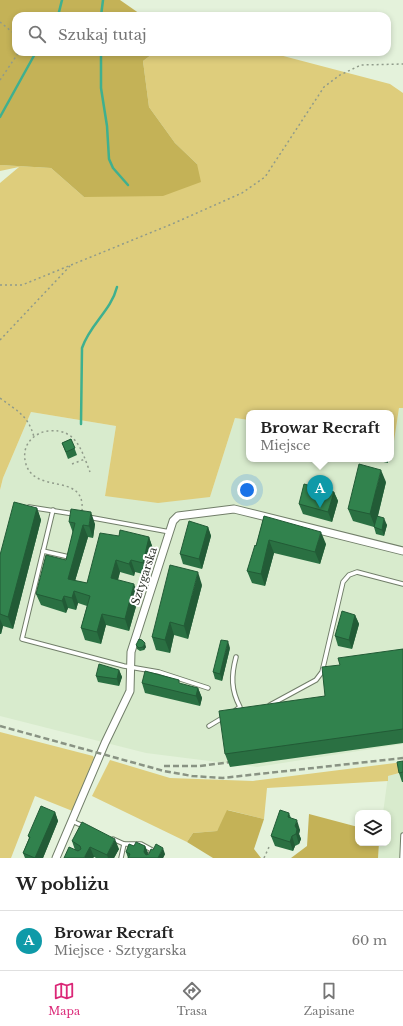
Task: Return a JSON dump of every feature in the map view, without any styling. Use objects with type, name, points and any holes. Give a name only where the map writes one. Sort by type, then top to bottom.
[{"type":"street","name":"Sztygarska","points":[[56,858],[63,847],[72,821],[105,743],[130,691],[132,652],[173,521],[178,516],[234,509],[403,551]]},
{"type":"lane","points":[[27,506],[170,532]]},
{"type":"lane","points":[[53,510],[22,639],[132,667],[159,672],[208,688]]},
{"type":"lane","points":[[43,551],[69,557]]},
{"type":"lane","points":[[264,708],[316,680],[322,672],[343,582],[349,575],[357,572],[403,584]]},
{"type":"lane","points":[[236,657],[232,680],[235,697],[240,707],[244,710]]},
{"type":"lane","points":[[234,711],[240,707]]},
{"type":"lane","points":[[209,726],[228,715]]},
{"type":"lane","points":[[72,821],[91,829]]},
{"type":"lane","points":[[402,858],[403,835]]},
{"type":"lane","points":[[111,838],[124,844],[141,844],[152,850],[149,858]]},
{"type":"lane","points":[[121,858],[124,844]]},
{"type":"path","points":[[0,22],[12,32]]},
{"type":"path","points":[[0,80],[16,56]]},
{"type":"path","points":[[0,284],[22,285],[172,224],[242,193],[265,177],[324,87],[340,75],[361,65],[403,64]]},
{"type":"path","points":[[0,340],[71,265]]},
{"type":"path","points":[[0,398],[26,419],[30,424],[34,437]]},
{"type":"path","points":[[82,515],[81,502],[75,490],[64,485],[40,480],[30,472],[26,465],[25,450],[34,437],[47,431],[62,431],[69,434],[79,444],[90,472]]},
{"type":"path","points":[[72,464],[85,459]]},
{"type":"path","points":[[264,858],[269,847]]},
{"type":"shaded area","points":[[0,0],[120,0],[137,12],[12,12],[12,56],[150,56],[143,61],[149,107],[175,143],[197,164],[201,182],[163,196],[84,197],[51,168],[0,165]]},
{"type":"shaded area","points":[[150,56],[283,56],[390,84],[403,93],[403,408],[399,408],[394,441],[394,410],[246,410],[246,420],[235,418],[210,497],[158,503],[105,496],[116,426],[31,412],[3,478],[0,490],[0,183],[19,167],[0,171],[0,165],[51,168],[84,197],[197,164],[175,143],[149,107],[143,61]]},
{"type":"shaded area","points":[[399,407],[403,408],[403,744],[257,767],[146,753],[0,716],[0,490],[3,478],[31,412],[116,426],[105,496],[210,497],[235,418],[246,420],[246,462],[394,462],[394,441]]},
{"type":"shaded area","points":[[0,732],[93,756],[94,758],[87,775],[89,783],[75,812],[35,796],[11,858],[0,858]]},
{"type":"shaded area","points":[[110,760],[170,778],[253,781],[403,762],[403,772],[388,776],[388,781],[267,788],[264,819],[228,810],[217,831],[193,833],[187,842],[92,796]]},
{"type":"shaded area","points":[[403,772],[403,858],[378,858],[379,846],[391,846],[391,810],[383,810],[388,776]]},
{"type":"shaded area","points":[[227,810],[264,819],[254,849],[261,858],[213,858],[187,842],[193,833],[217,831]]},
{"type":"shaded area","points":[[309,814],[355,826],[355,846],[379,846],[378,858],[291,858],[307,846]]},
{"type":"building","points":[[71,439],[75,448],[66,452],[62,443]]},
{"type":"building","points":[[359,464],[381,470],[370,514],[348,509]]},
{"type":"building","points":[[304,484],[334,492],[328,512],[299,504]]},
{"type":"building","points":[[14,502],[37,508],[8,617],[0,614],[0,555]]},
{"type":"building","points":[[71,509],[91,512],[89,526],[83,525],[68,579],[87,583],[100,533],[119,536],[120,530],[149,537],[143,563],[131,560],[129,564],[116,560],[111,578],[134,584],[125,619],[102,614],[97,632],[81,628],[90,596],[74,591],[72,598],[64,596],[62,601],[36,594],[46,555],[66,560],[75,523],[69,522]]},
{"type":"building","points":[[264,516],[321,532],[315,552],[269,540],[261,574],[247,571],[255,545],[256,546]]},
{"type":"building","points":[[377,516],[384,518],[382,530],[374,527]]},
{"type":"building","points":[[189,521],[208,527],[199,559],[180,554]]},
{"type":"building","points":[[170,565],[198,572],[184,626],[170,622],[165,640],[152,637]]},
{"type":"building","points":[[342,611],[355,615],[349,640],[335,636]]},
{"type":"building","points":[[139,639],[145,643],[143,647],[139,648],[136,645]]},
{"type":"building","points":[[221,640],[228,641],[220,674],[213,672]]},
{"type":"building","points":[[403,649],[403,729],[225,754],[219,711],[325,696],[322,667],[340,665],[338,658]]},
{"type":"building","points":[[99,664],[119,670],[117,679],[96,676]]},
{"type":"building","points":[[145,671],[179,680],[179,683],[198,688],[196,696],[142,683]]},
{"type":"building","points":[[403,761],[403,772],[399,773],[397,762]]},
{"type":"building","points":[[41,806],[55,812],[35,858],[23,853],[30,837],[28,836]]},
{"type":"building","points":[[280,810],[289,813],[288,817],[297,820],[295,826],[297,829],[296,834],[292,836],[290,842],[271,836]]},
{"type":"building","points":[[82,822],[115,839],[107,855],[90,847],[84,858],[64,858],[69,847],[78,851],[81,849],[80,846],[72,841]]},
{"type":"building","points":[[136,842],[145,846],[144,852],[146,855],[149,854],[151,849],[153,850],[156,844],[163,848],[158,858],[128,858],[130,854],[126,852],[129,844],[134,846]]},
{"type":"waterway","points":[[59,12],[62,0]]},
{"type":"waterway","points":[[102,12],[103,0]]},
{"type":"waterway","points":[[0,117],[34,56]]},
{"type":"waterway","points":[[101,56],[101,88],[107,126],[109,159],[113,168],[128,185]]},
{"type":"waterway","points":[[81,424],[82,348],[90,332],[110,303],[117,287]]},
{"type":"railway","points":[[0,726],[164,771],[192,776],[223,778],[403,758]]},
{"type":"railway","points":[[164,766],[200,766],[239,761]]},
{"type":"place","name":"Browar Recraft","points":[[320,508]]}]
